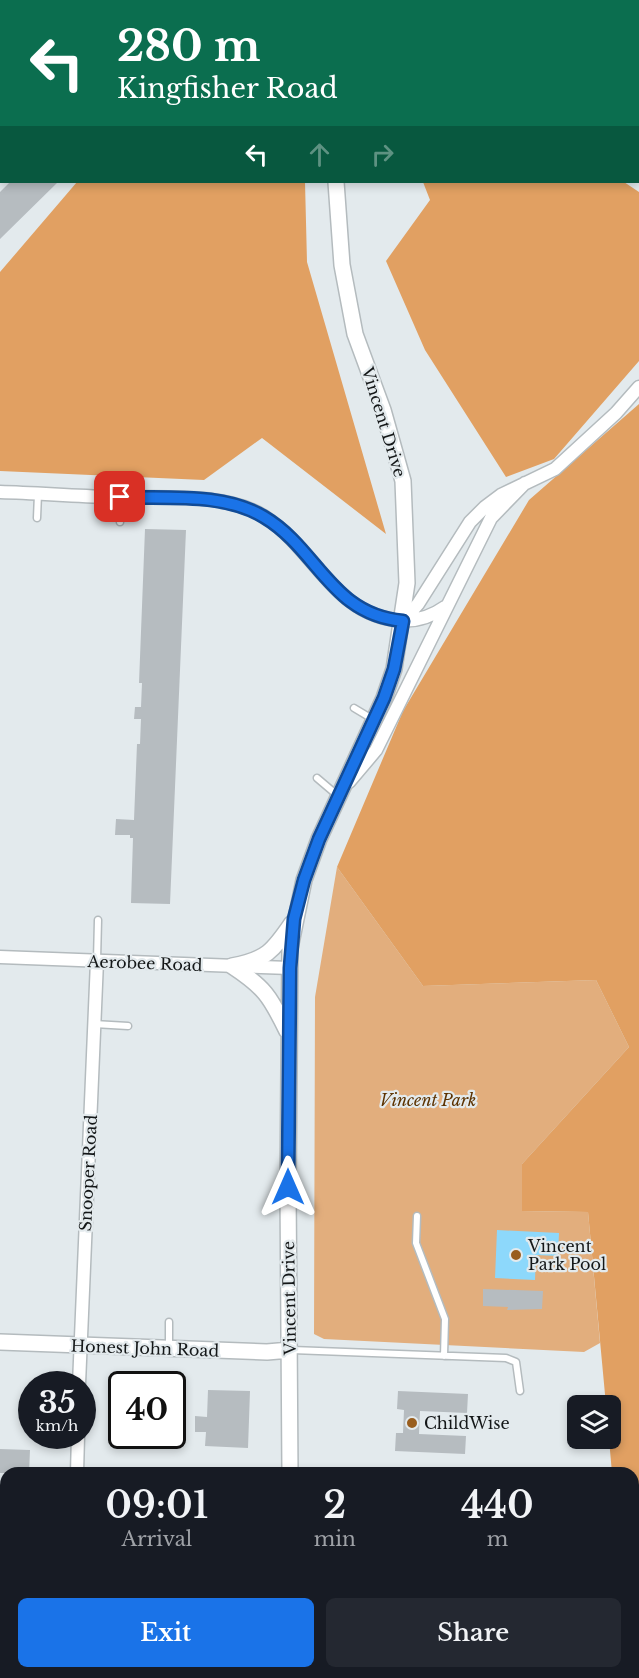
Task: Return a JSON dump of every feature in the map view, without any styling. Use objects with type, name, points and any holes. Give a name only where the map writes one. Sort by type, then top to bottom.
[{"type":"street","name":"Vincent Drive","points":[[290,1467],[288,1034],[294,919],[304,880],[338,795],[374,720],[394,669],[403,621],[408,555],[403,481],[383,410],[355,334],[342,265],[336,183]]},
{"type":"street","points":[[403,621],[418,604],[470,522],[501,495],[555,468],[616,413],[639,387]]},
{"type":"street","points":[[338,795],[376,750],[490,518],[525,483]]},
{"type":"street","points":[[0,492],[204,500],[239,505],[265,517],[284,532],[349,602],[382,619],[403,621],[422,619],[446,608]]},
{"type":"street","points":[[232,966],[251,963],[274,950],[294,919]]},
{"type":"street","name":"Aerobee Road","points":[[0,957],[290,968]]},
{"type":"street","name":"Snooper Road","points":[[79,1371],[97,961]]},
{"type":"street","points":[[232,966],[250,978],[269,996],[288,1034]]},
{"type":"street","name":"Honest John Road","points":[[0,1341],[169,1349],[267,1352],[290,1350]]},
{"type":"street","points":[[77,1467],[78,1449]]},
{"type":"lane","points":[[37,518],[38,494]]},
{"type":"lane","points":[[120,497],[120,522]]},
{"type":"lane","points":[[354,708],[374,720]]},
{"type":"lane","points":[[316,778],[338,795]]},
{"type":"lane","points":[[97,961],[98,920]]},
{"type":"lane","points":[[94,1024],[128,1026]]},
{"type":"lane","points":[[417,1216],[416,1244],[445,1319],[444,1356]]},
{"type":"lane","points":[[169,1349],[170,1322]]},
{"type":"lane","points":[[290,1350],[506,1358],[516,1362],[520,1391]]},
{"type":"green space","name":"Vincent Park","points":[[337,867],[423,986],[596,980],[629,1047],[522,1164],[522,1211],[588,1212],[600,1343],[584,1352],[324,1339],[314,1334],[315,997]]},
{"type":"shaded area","points":[[76,183],[305,183],[307,262],[386,534],[262,438],[204,480],[0,471],[0,272]]},
{"type":"shaded area","points":[[423,183],[626,183],[639,192],[639,361],[554,459],[506,477],[425,350],[386,261],[430,200]]},
{"type":"shaded area","points":[[639,404],[639,1467],[611,1467],[610,1449],[621,1449],[621,1395],[605,1395],[588,1212],[522,1211],[522,1164],[629,1047],[596,980],[423,986],[337,867],[403,711],[529,500]]},
{"type":"water","name":"Vincent Park Pool","points":[[497,1230],[559,1233],[558,1256],[536,1255],[535,1280],[495,1278]]},
{"type":"building","points":[[9,183],[57,183],[0,239],[0,192]]},
{"type":"building","points":[[145,529],[186,530],[170,904],[131,903],[133,838],[130,838],[130,835],[115,835],[116,819],[134,820],[137,744],[140,744],[141,719],[134,719],[135,707],[141,707],[142,683],[139,683]]},
{"type":"building","name":"Vincent Park Pool","points":[[483,1289],[543,1291],[542,1309],[507,1310],[508,1307],[483,1306]]},
{"type":"building","points":[[208,1390],[250,1391],[248,1448],[205,1446],[206,1432],[195,1432],[195,1416],[207,1417]]},
{"type":"building","name":"ChildWise","points":[[398,1391],[468,1394],[467,1413],[420,1411],[419,1434],[466,1436],[465,1454],[395,1451],[396,1433],[403,1433],[404,1410],[397,1409]]},
{"type":"building","points":[[0,1449],[30,1450],[29,1467],[0,1467]]},
{"type":"place","name":"Vincent Park Pool","points":[[516,1255]]},
{"type":"place","name":"ChildWise","points":[[412,1423]]},
{"type":"route","points":[[120,497],[204,500],[239,505],[265,517],[284,532],[349,602],[382,619],[403,621],[394,669],[384,698],[319,839],[304,880],[294,919],[290,948],[288,1034],[288,1187]]}]
